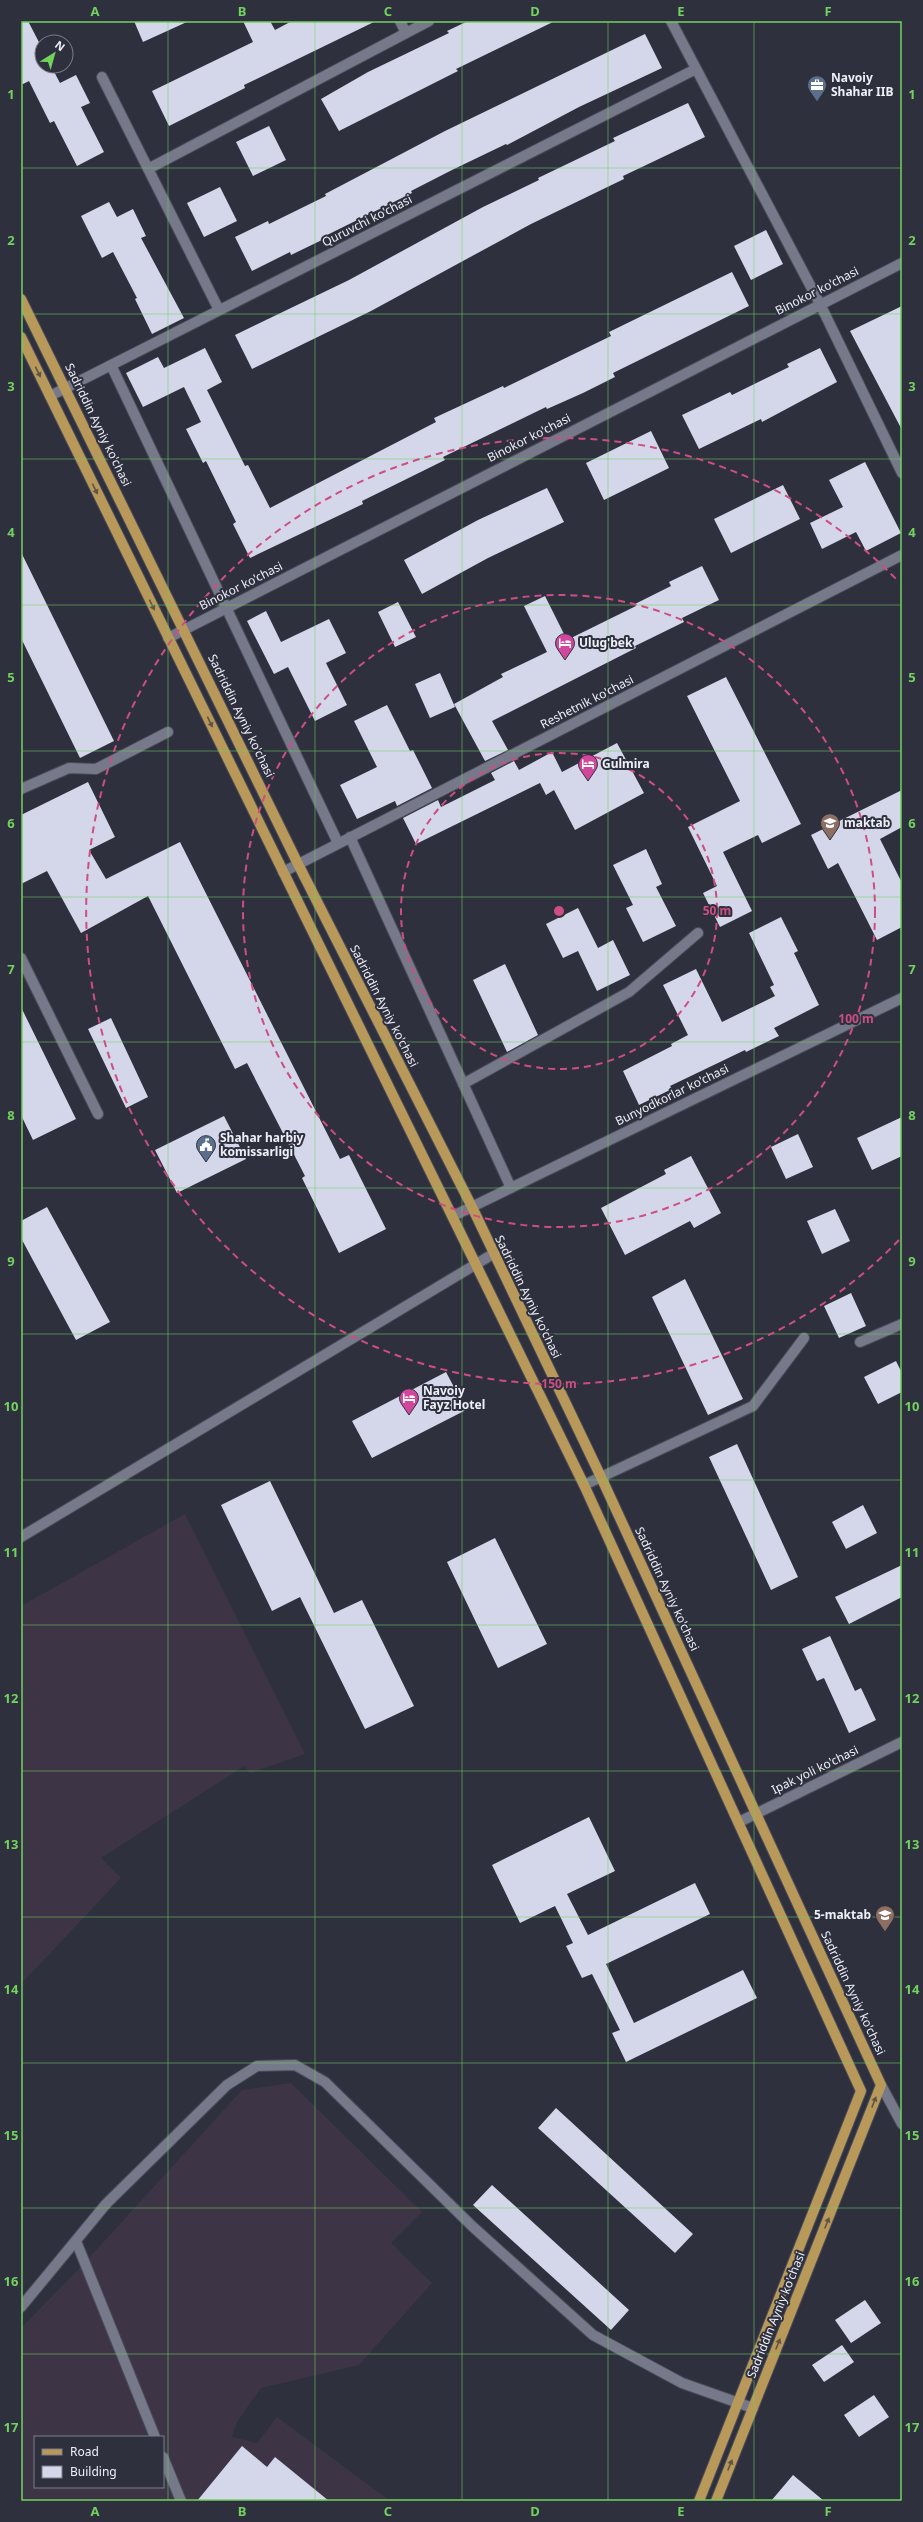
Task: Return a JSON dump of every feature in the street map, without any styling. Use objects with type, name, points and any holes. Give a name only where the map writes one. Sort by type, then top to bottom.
[{"type":"main road","name":"Sadriddin Ayniy ko'chasi","points":[[21,299],[185,630],[298,864],[472,1208],[601,1477],[881,2085],[716,2501]]},
{"type":"main road","points":[[21,337],[584,1485],[861,2091],[881,2085]]},
{"type":"main road","name":"Sadriddin Ayniy ko'chasi","points":[[699,2501],[861,2091]]},
{"type":"street","points":[[400,21],[406,33]]},
{"type":"street","points":[[148,168],[429,21]]},
{"type":"street","points":[[672,21],[820,304],[902,474]]},
{"type":"street","name":"Quruvchi ko'chasi","points":[[50,396],[696,69]]},
{"type":"street","points":[[102,77],[219,310]]},
{"type":"street","name":"Binokor ko'chasi","points":[[168,638],[902,263]]},
{"type":"street","points":[[111,365],[338,843]]},
{"type":"street","name":"Reshetnik ko'chasi","points":[[283,872],[902,555]]},
{"type":"street","points":[[21,789],[69,768],[96,769],[168,732]]},
{"type":"street","points":[[350,837],[511,1188]]},
{"type":"street","points":[[463,1084],[629,992],[698,933]]},
{"type":"street","points":[[21,958],[98,1114]]},
{"type":"street","name":"Bunyodkorlar ko'chasi","points":[[453,1216],[902,998]]},
{"type":"street","points":[[21,1537],[493,1254]]},
{"type":"street","points":[[860,1342],[902,1324]]},
{"type":"street","points":[[584,1485],[753,1406],[804,1338]]},
{"type":"street","name":"Ipak yoli ko'chasi","points":[[739,1822],[902,1742]]},
{"type":"street","points":[[21,2307],[106,2204],[227,2085],[257,2066],[295,2065],[325,2082],[472,2226],[593,2335],[682,2383],[753,2408]]},
{"type":"street","points":[[881,2085],[902,2124]]},
{"type":"street","points":[[76,2241],[155,2436]]},
{"type":"street","points":[[164,2459],[181,2501]]},
{"type":"shaded area","points":[[185,1514],[305,1754],[250,1773],[244,1766],[101,1858],[121,1878],[21,1984],[21,1606]]},
{"type":"shaded area","points":[[291,2083],[422,2212],[391,2243],[432,2283],[359,2365],[261,2388],[237,2422],[232,2437],[257,2443],[277,2417],[390,2501],[21,2501],[21,2328],[77,2271],[242,2090]]},
{"type":"building","points":[[21,21],[28,21],[35,34],[34,74],[55,74],[60,83],[76,75],[90,103],[81,107],[104,152],[77,166],[54,121],[50,123],[29,81],[21,85]]},
{"type":"building","points":[[134,21],[189,21],[143,42]]},
{"type":"building","points":[[243,21],[270,21],[275,30],[292,21],[376,21],[244,85],[245,88],[169,126],[152,91],[253,42]]},
{"type":"building","points":[[468,21],[555,21],[456,69],[458,71],[339,131],[321,99],[368,72],[449,33],[447,31]]},
{"type":"building","points":[[645,34],[662,68],[579,107],[507,145],[506,144],[452,170],[411,191],[412,193],[323,237],[324,239],[291,255],[290,252],[252,271],[235,237],[268,221],[269,224],[326,196],[325,194],[445,131]]},
{"type":"building","points":[[688,103],[705,137],[623,176],[624,179],[531,224],[371,311],[252,369],[235,335],[349,280],[483,207],[539,180],[538,178],[615,141],[613,138]]},
{"type":"building","points":[[269,126],[286,160],[253,176],[236,142]]},
{"type":"building","points":[[220,187],[237,221],[204,237],[187,203]]},
{"type":"building","points":[[109,202],[117,217],[133,209],[146,236],[141,238],[184,318],[152,334],[135,299],[137,298],[113,252],[102,258],[81,216]]},
{"type":"building","points":[[766,230],[783,264],[751,280],[734,246]]},
{"type":"building","points":[[732,272],[749,306],[613,373],[615,377],[583,393],[547,409],[546,407],[443,457],[445,460],[362,501],[363,504],[250,558],[233,524],[236,522],[206,461],[203,463],[186,429],[201,422],[184,387],[143,407],[126,373],[158,357],[164,368],[205,348],[222,382],[207,390],[245,466],[248,465],[270,508],[436,422],[434,418],[503,386],[504,388],[611,336],[609,332]]},
{"type":"building","points":[[902,306],[902,430],[850,331]]},
{"type":"building","points":[[820,348],[837,382],[762,422],[761,419],[699,449],[682,415],[730,392],[732,395],[789,367],[787,364]]},
{"type":"building","points":[[651,431],[669,468],[604,500],[586,463]]},
{"type":"building","points":[[865,462],[901,533],[866,551],[856,532],[822,549],[810,523],[843,507],[829,480]]},
{"type":"building","points":[[783,485],[800,519],[731,553],[714,519]]},
{"type":"building","points":[[547,488],[564,522],[488,558],[422,594],[404,560],[478,520]]},
{"type":"building","points":[[21,552],[114,741],[80,758],[21,638]]},
{"type":"building","points":[[702,566],[719,600],[682,618],[684,622],[635,646],[636,648],[492,721],[508,750],[485,761],[454,704],[503,677],[501,674],[547,652],[524,606],[545,596],[567,640],[636,606],[635,604],[671,586],[669,582]]},
{"type":"building","points":[[398,602],[416,637],[395,647],[378,612]]},
{"type":"building","points":[[266,611],[281,642],[329,619],[346,653],[326,663],[347,705],[315,721],[288,667],[274,674],[247,621]]},
{"type":"building","points":[[440,673],[455,707],[430,718],[415,684]]},
{"type":"building","points":[[726,677],[801,824],[762,843],[758,835],[723,852],[752,911],[720,927],[703,893],[717,886],[688,827],[740,801],[687,696]]},
{"type":"building","points":[[387,705],[410,751],[413,750],[432,788],[397,806],[395,801],[357,819],[340,785],[377,767],[354,721]]},
{"type":"building","points":[[617,743],[644,793],[575,830],[554,790],[546,795],[540,783],[416,844],[403,818],[438,800],[441,807],[495,780],[491,773],[514,761],[519,770],[552,752],[562,772]]},
{"type":"building","points":[[88,782],[115,837],[89,850],[106,879],[180,842],[340,1159],[349,1155],[386,1229],[339,1253],[302,1178],[305,1176],[247,1063],[235,1069],[148,896],[81,933],[47,871],[21,884],[21,815]]},
{"type":"building","points":[[902,790],[902,827],[880,839],[902,883],[902,927],[877,940],[838,863],[828,869],[811,835]]},
{"type":"building","points":[[646,849],[662,884],[656,887],[676,926],[643,942],[626,908],[633,905],[613,865]]},
{"type":"building","points":[[578,908],[598,948],[613,940],[630,975],[597,991],[578,951],[563,958],[546,924]]},
{"type":"building","points":[[781,917],[798,951],[794,953],[819,1005],[774,1028],[779,1036],[746,1052],[745,1050],[670,1086],[672,1089],[639,1105],[623,1071],[672,1046],[671,1044],[688,1035],[663,985],[696,969],[722,1022],[775,996],[770,987],[774,985],[749,933]]},
{"type":"building","points":[[505,964],[538,1035],[507,1052],[473,980]]},
{"type":"building","points":[[21,1007],[76,1119],[33,1140],[21,1115]]},
{"type":"building","points":[[111,1018],[148,1097],[126,1108],[88,1029]]},
{"type":"building","points":[[224,1116],[246,1159],[177,1193],[155,1150]]},
{"type":"building","points":[[902,1117],[902,1156],[872,1170],[857,1138]]},
{"type":"building","points":[[798,1134],[813,1167],[786,1179],[771,1147]]},
{"type":"building","points":[[691,1156],[721,1213],[694,1228],[690,1221],[625,1255],[601,1208],[666,1174],[664,1170]]},
{"type":"building","points":[[47,1207],[110,1322],[76,1340],[21,1238],[21,1221]]},
{"type":"building","points":[[835,1209],[850,1241],[822,1254],[807,1221]]},
{"type":"building","points":[[685,1279],[743,1399],[708,1415],[652,1297]]},
{"type":"building","points":[[851,1293],[866,1326],[839,1338],[824,1306]]},
{"type":"building","points":[[896,1361],[902,1373],[902,1392],[878,1404],[864,1377]]},
{"type":"building","name":"Navoiy Fayz Hotel","points":[[446,1372],[466,1410],[372,1458],[352,1421]]},
{"type":"building","points":[[737,1444],[798,1577],[771,1590],[709,1457]]},
{"type":"building","points":[[270,1481],[334,1613],[362,1600],[414,1706],[365,1729],[300,1597],[272,1611],[221,1505]]},
{"type":"building","points":[[863,1505],[877,1533],[846,1549],[832,1522]]},
{"type":"building","points":[[495,1538],[547,1644],[498,1668],[447,1562]]},
{"type":"building","points":[[902,1565],[902,1597],[849,1624],[835,1597]]},
{"type":"building","points":[[830,1636],[855,1691],[861,1688],[876,1720],[849,1733],[824,1678],[817,1681],[802,1649]]},
{"type":"building","points":[[589,1817],[615,1871],[567,1894],[588,1935],[695,1883],[710,1914],[606,1964],[634,2023],[743,1970],[757,1998],[626,2062],[612,2033],[620,2030],[592,1974],[582,1978],[566,1946],[573,1943],[555,1906],[520,1923],[492,1865]]},
{"type":"building","points":[[556,2108],[693,2234],[675,2253],[538,2128]]},
{"type":"building","points":[[492,2185],[629,2310],[611,2330],[473,2205]]},
{"type":"building","points":[[865,2300],[881,2323],[851,2343],[835,2320]]},
{"type":"building","points":[[842,2345],[854,2362],[824,2382],[812,2365]]},
{"type":"building","points":[[874,2395],[889,2417],[859,2437],[844,2415]]},
{"type":"building","points":[[242,2446],[267,2467],[275,2457],[329,2501],[197,2501]]},
{"type":"building","points":[[793,2475],[824,2501],[771,2501]]},
{"type":"place","name":"Navoiy Shahar IIB","points":[[817,102]]},
{"type":"place","name":"Ulug'bek","points":[[565,660]]},
{"type":"place","name":"Gulmira","points":[[588,781]]},
{"type":"place","name":"maktab","points":[[830,840]]},
{"type":"place","name":"Shahar harbiy komissarligi","points":[[206,1162]]},
{"type":"place","name":"Navoiy Fayz Hotel","points":[[409,1415]]},
{"type":"place","name":"5-maktab","points":[[885,1932]]}]
